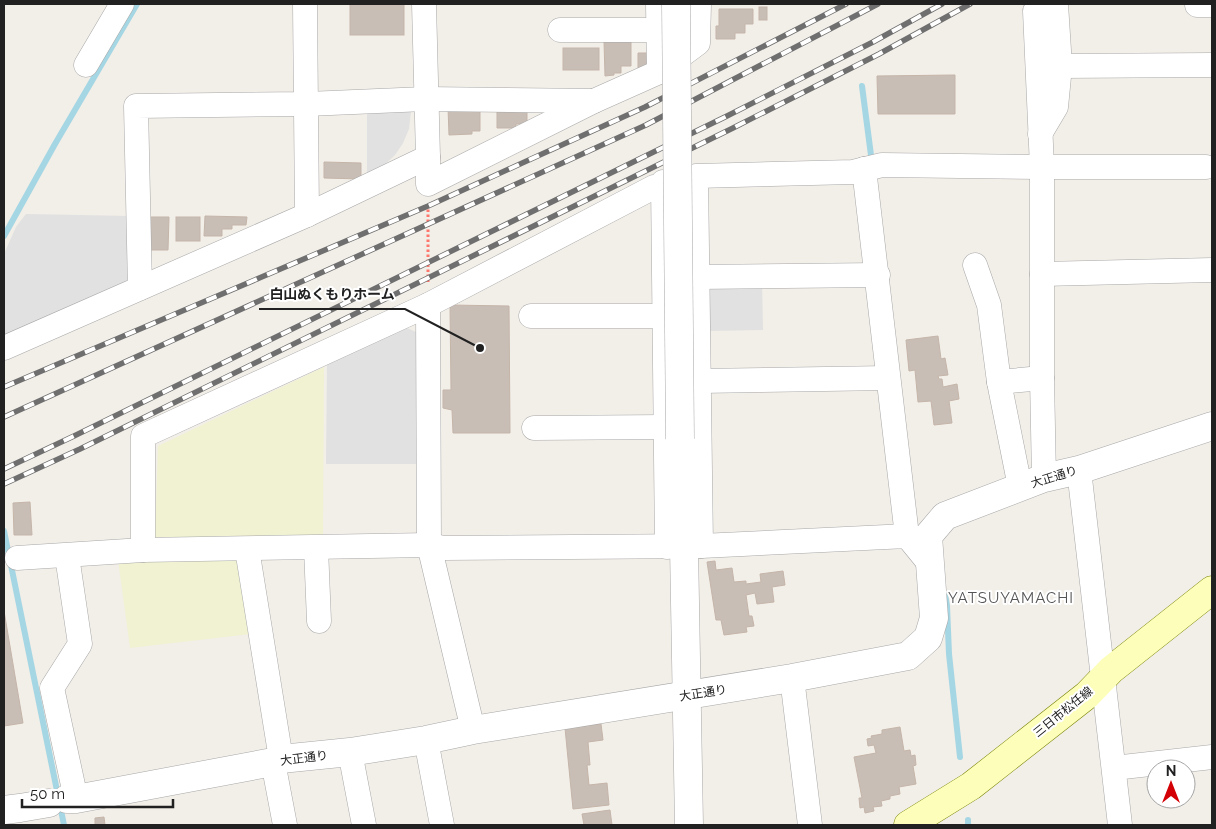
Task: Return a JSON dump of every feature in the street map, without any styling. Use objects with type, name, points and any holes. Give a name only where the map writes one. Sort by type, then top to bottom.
[{"type":"main road","name":"三日市松任線","points":[[908,825],[971,786],[1087,694],[1111,670],[1212,590]]},
{"type":"street","points":[[86,65],[122,4]]},
{"type":"street","points":[[305,4],[307,216]]},
{"type":"street","points":[[424,4],[428,184],[594,101],[659,72],[698,44],[699,4]]},
{"type":"street","points":[[658,4],[659,72]]},
{"type":"street","points":[[673,433],[676,4]]},
{"type":"street","points":[[1197,4],[1212,5]]},
{"type":"street","points":[[1040,134],[1056,107],[1060,66],[1046,7]]},
{"type":"street","points":[[1032,483],[1042,378],[1042,167],[1040,134],[1046,7]]},
{"type":"street","points":[[560,30],[698,28]]},
{"type":"street","points":[[1060,66],[1212,65]]},
{"type":"street","points":[[140,288],[136,106],[307,104],[426,99],[594,101]]},
{"type":"street","points":[[4,348],[307,216],[428,157]]},
{"type":"street","points":[[684,547],[699,381],[696,176],[853,172],[882,165],[1206,167]]},
{"type":"street","points":[[869,168],[888,378],[907,536],[929,563]]},
{"type":"street","points":[[688,825],[684,547],[664,326],[664,182],[696,182]]},
{"type":"street","points":[[143,550],[143,436],[428,305],[654,187]]},
{"type":"street","points":[[974,265],[989,305],[999,382],[1032,483]]},
{"type":"street","points":[[1042,274],[1212,270]]},
{"type":"street","points":[[697,277],[878,275]]},
{"type":"street","points":[[428,305],[429,545],[473,730]]},
{"type":"street","points":[[531,316],[664,326],[698,337]]},
{"type":"street","points":[[699,381],[888,378]]},
{"type":"street","points":[[999,382],[1042,378]]},
{"type":"street","name":"大正通り","points":[[4,810],[277,761],[426,740],[473,730],[687,696],[908,656],[928,638],[934,618],[928,536],[945,516],[1032,483],[1079,470],[1212,426]]},
{"type":"street","points":[[534,428],[673,433]]},
{"type":"street","points":[[1079,470],[1120,825]]},
{"type":"street","points":[[17,558],[143,550],[429,545],[444,548],[684,547],[907,536]]},
{"type":"street","points":[[316,548],[319,621]]},
{"type":"street","points":[[247,549],[285,825]]},
{"type":"street","points":[[64,800],[52,688],[80,644],[67,556]]},
{"type":"street","points":[[792,678],[810,825]]},
{"type":"street","points":[[426,740],[442,825]]},
{"type":"street","points":[[350,752],[364,825]]},
{"type":"street","points":[[1114,768],[1212,757]]},
{"type":"path","points":[[428,184],[428,305]]},
{"type":"green space","points":[[324,367],[323,537],[155,537],[158,446]]},
{"type":"green space","points":[[243,557],[251,634],[130,648],[118,560]]},
{"type":"shaded area","points":[[367,110],[411,111],[409,129],[395,155],[381,168],[367,177]]},
{"type":"shaded area","points":[[26,214],[129,216],[129,277],[121,285],[4,340],[4,254],[16,227]]},
{"type":"shaded area","points":[[762,282],[763,330],[705,331],[704,283]]},
{"type":"shaded area","points":[[403,326],[418,333],[420,464],[326,464],[327,365]]},
{"type":"building","points":[[350,4],[404,4],[404,35],[350,35]]},
{"type":"building","points":[[759,7],[767,7],[767,20],[759,20]]},
{"type":"building","points":[[719,9],[753,9],[753,24],[745,24],[745,33],[735,33],[735,39],[716,39],[716,26],[719,26]]},
{"type":"building","points":[[631,40],[631,66],[621,66],[621,73],[605,76],[604,41]]},
{"type":"building","points":[[563,48],[599,48],[599,70],[563,70]]},
{"type":"building","points":[[638,53],[648,53],[647,68],[638,68]]},
{"type":"building","points":[[955,75],[955,114],[878,114],[877,76]]},
{"type":"building","points":[[497,105],[527,105],[527,124],[516,124],[516,128],[497,128]]},
{"type":"building","points":[[480,106],[480,131],[472,131],[472,134],[449,135],[448,107]]},
{"type":"building","points":[[324,162],[361,163],[361,179],[324,178]]},
{"type":"building","points":[[205,216],[247,217],[246,225],[232,225],[232,229],[222,229],[222,236],[204,236]]},
{"type":"building","points":[[148,217],[169,217],[168,250],[148,250]]},
{"type":"building","points":[[176,217],[200,217],[200,241],[176,241]]},
{"type":"building","points":[[450,305],[509,306],[510,433],[453,433],[452,410],[443,408],[443,390],[451,390]]},
{"type":"building","points":[[938,336],[941,359],[945,358],[948,375],[938,376],[939,379],[942,379],[943,387],[957,384],[959,399],[949,401],[952,423],[934,425],[931,401],[918,402],[915,370],[909,371],[906,340]]},
{"type":"building","points":[[30,502],[32,535],[14,535],[13,503]]},
{"type":"building","points":[[715,561],[716,570],[732,568],[734,582],[746,581],[746,584],[761,582],[760,574],[783,571],[785,585],[772,587],[774,602],[757,604],[755,593],[746,595],[749,616],[752,616],[754,626],[746,627],[747,632],[724,635],[721,620],[716,620],[707,562]]},
{"type":"building","points":[[4,611],[23,723],[4,726]]},
{"type":"building","points":[[601,724],[603,740],[588,742],[590,765],[587,765],[589,785],[607,783],[609,805],[573,809],[565,728]]},
{"type":"building","points":[[900,727],[904,751],[910,750],[911,756],[915,755],[916,765],[913,766],[916,784],[899,787],[900,794],[890,796],[890,799],[881,801],[882,806],[873,807],[874,811],[865,813],[864,807],[860,808],[859,798],[862,798],[854,757],[876,753],[874,745],[868,746],[867,739],[872,738],[871,736],[882,734],[882,730]]},
{"type":"building","points":[[610,810],[612,825],[584,825],[582,814]]},
{"type":"building","points":[[104,817],[105,825],[95,825],[95,818]]},
{"type":"waterway","points":[[4,236],[55,144],[137,4]]},
{"type":"waterway","points":[[862,86],[872,163]]},
{"type":"waterway","points":[[4,531],[64,825]]},
{"type":"waterway","points":[[945,594],[949,654],[960,757]]},
{"type":"waterway","points":[[968,820],[968,825]]},
{"type":"railway","points":[[4,387],[428,206],[645,107],[846,4]]},
{"type":"railway","points":[[4,417],[646,125],[878,4]]},
{"type":"railway","points":[[4,469],[727,116],[873,42],[942,4]]},
{"type":"railway","points":[[4,484],[80,449],[733,128],[879,54],[970,4]]},
{"type":"place","name":"白山ぬくもりホーム","points":[[480,348]]},
{"type":"district","name":"YATSUYAMACHI","points":[[1011,598]]}]
